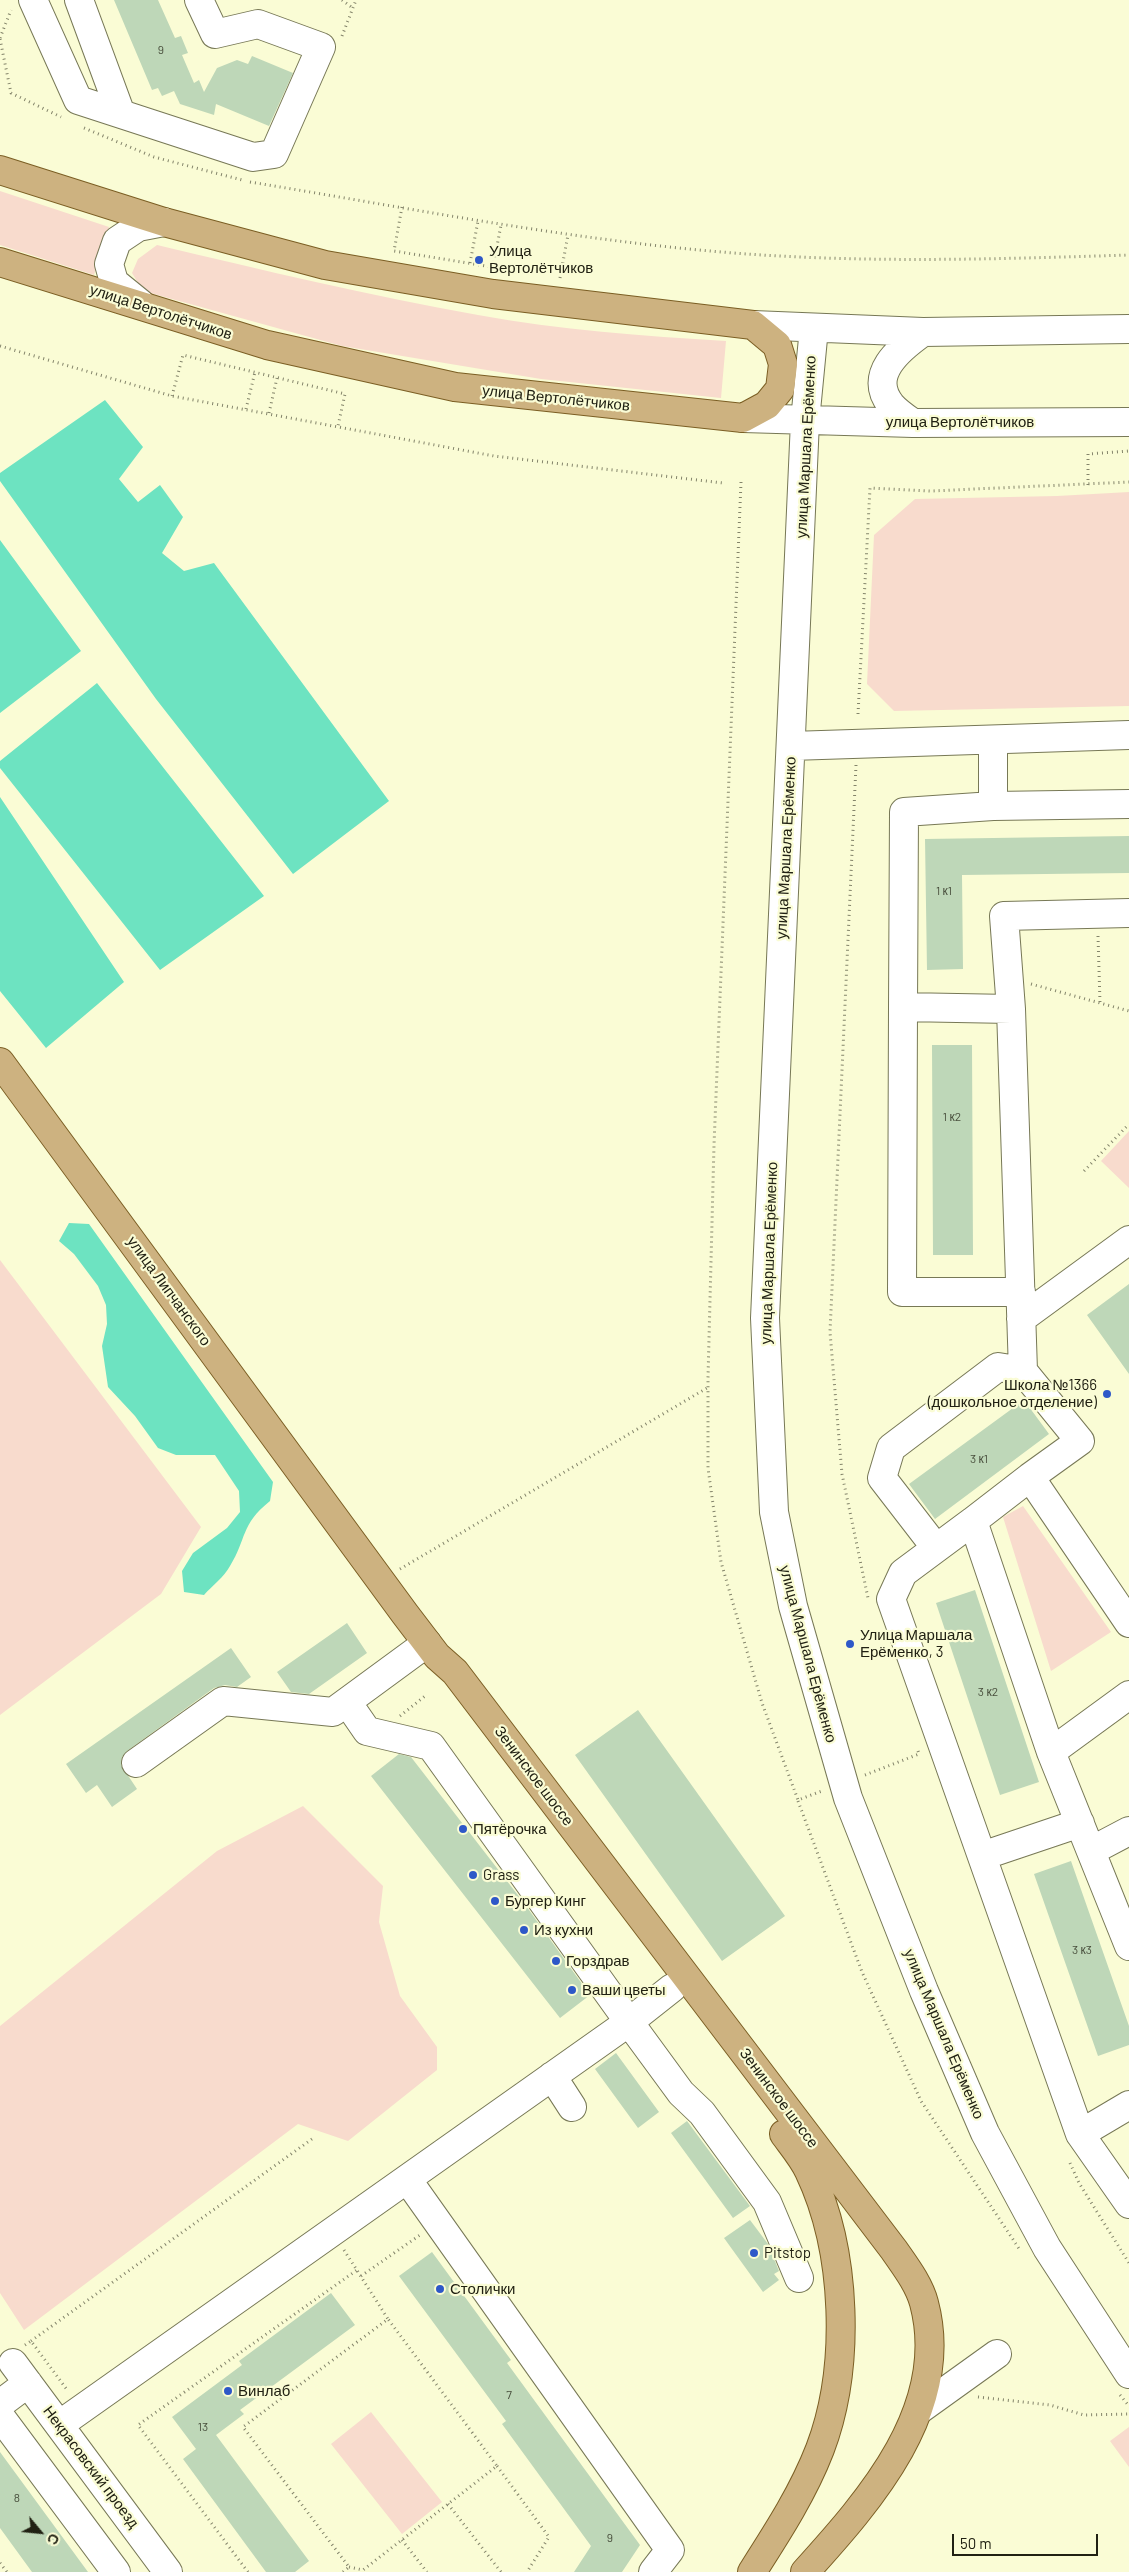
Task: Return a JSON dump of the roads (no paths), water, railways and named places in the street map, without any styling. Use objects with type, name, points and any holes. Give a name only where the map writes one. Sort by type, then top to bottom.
[{"type":"main road","points":[[0,170],[164,222],[325,265],[474,291],[753,325],[777,345],[782,364],[781,381],[780,389],[767,405],[744,418]]},
{"type":"main road","name":"улица Вертолётчиков","points":[[0,262],[141,304],[267,346],[455,386],[744,418]]},
{"type":"main road","name":"улица Липчанского","points":[[0,1062],[338,1520]]},
{"type":"main road","name":"Зенинское шоссе","points":[[338,1520],[432,1649],[461,1679],[894,2250],[915,2282],[924,2301],[929,2334],[930,2370],[919,2410],[896,2454],[866,2502],[805,2572]]},
{"type":"main road","name":"Зенинское шоссе","points":[[432,1649],[445,1680],[672,1988],[788,2139],[809,2170],[824,2214],[838,2278],[839,2362],[820,2448],[802,2488],[752,2572]]},
{"type":"street","points":[[79,0],[121,114]]},
{"type":"street","points":[[23,4],[78,100],[253,157],[274,154],[321,48],[258,24],[215,34],[199,0]]},
{"type":"street","points":[[141,304],[114,282],[109,264],[117,241],[138,227],[164,222]]},
{"type":"street","points":[[753,325],[923,332],[1129,329]]},
{"type":"street","name":"улица Маршала Ерёменко","points":[[814,328],[805,421],[764,1318],[774,1512],[793,1606],[843,1784],[924,1991],[985,2132],[1047,2248],[1123,2383]]},
{"type":"street","points":[[913,423],[892,406],[883,390],[886,368],[900,348],[923,332]]},
{"type":"street","name":"улица Вертолётчиков","points":[[744,418],[913,423],[1129,422]]},
{"type":"street","name":"улица Маршала Ерёменко","points":[[791,746],[993,741],[1129,735]]},
{"type":"street","points":[[992,806],[993,741]]},
{"type":"street","points":[[1020,1292],[902,1292],[904,812],[992,806],[1129,804]]},
{"type":"street","points":[[1129,913],[1004,916],[1011,1009],[1023,1370],[1080,1441],[903,1573],[891,1599],[1080,2134],[1129,2204]]},
{"type":"street","points":[[903,1007],[1011,1009]]},
{"type":"street","points":[[1021,1319],[1129,1240]]},
{"type":"street","points":[[936,1548],[882,1478],[891,1448],[998,1367],[1023,1370]]},
{"type":"street","points":[[1030,1477],[1129,1623]]},
{"type":"street","points":[[972,1521],[1051,1752],[1129,1946]]},
{"type":"street","points":[[136,1763],[223,1700],[333,1712],[432,1649]]},
{"type":"street","points":[[1051,1752],[1129,1695]]},
{"type":"street","points":[[347,1702],[367,1730],[431,1746],[629,2022],[681,2092],[702,2113],[767,2202],[799,2278]]},
{"type":"street","points":[[982,1856],[1080,1823]]},
{"type":"street","points":[[1091,1851],[1129,1831]]},
{"type":"street","points":[[59,2425],[629,2022],[672,1988]]},
{"type":"street","points":[[552,2076],[572,2107]]},
{"type":"street","points":[[1080,2134],[1129,2105]]},
{"type":"street","points":[[407,2179],[670,2550],[653,2572]]},
{"type":"street","points":[[919,2410],[997,2354]]},
{"type":"street","points":[[8,2391],[116,2572]]},
{"type":"street","name":"Некрасовский проезд","points":[[8,2391],[59,2425],[168,2572]]},
{"type":"water","points":[[105,400],[143,447],[119,479],[138,502],[160,485],[183,517],[162,553],[184,571],[214,563],[389,801],[293,874],[156,699],[0,481],[0,473]]},
{"type":"water","points":[[0,540],[81,651],[0,713]]},
{"type":"water","points":[[97,683],[264,896],[160,970],[0,768],[0,761]]},
{"type":"water","points":[[0,797],[124,982],[46,1048],[0,991]]},
{"type":"water","points":[[69,1223],[89,1224],[273,1482],[270,1501],[253,1517],[227,1570],[204,1595],[184,1592],[182,1571],[193,1553],[227,1528],[240,1512],[239,1491],[215,1455],[176,1455],[158,1448],[135,1416],[108,1387],[102,1346],[107,1324],[106,1305],[98,1286],[74,1254],[59,1241]]},
{"type":"place","name":"Улица Вертолётчиков","points":[[479,260]]},
{"type":"place","name":"Школа №1366 (дошкольное отделение)","points":[[1107,1394]]},
{"type":"place","name":"Улица Маршала Ерёменко, 3","points":[[850,1644]]},
{"type":"place","name":"Пятёрочка","points":[[463,1829]]},
{"type":"place","name":"Grass","points":[[473,1875]]},
{"type":"place","name":"Бургер Кинг","points":[[495,1901]]},
{"type":"place","name":"Из кухни","points":[[524,1930]]},
{"type":"place","name":"Горздрав","points":[[556,1961]]},
{"type":"place","name":"Ваши цветы","points":[[572,1990]]},
{"type":"place","name":"Pitstop","points":[[754,2253]]},
{"type":"place","name":"Столички","points":[[440,2289]]},
{"type":"place","name":"Винлаб","points":[[228,2391]]}]
